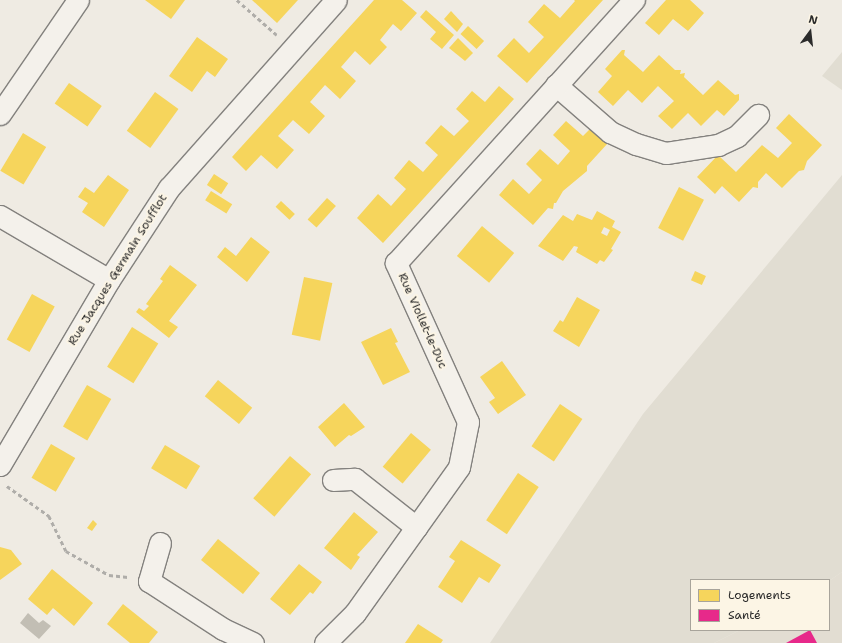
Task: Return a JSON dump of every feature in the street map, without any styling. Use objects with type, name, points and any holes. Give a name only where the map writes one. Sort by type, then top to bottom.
[{"type":"street","points":[[0,114],[78,0]]},
{"type":"street","name":"Rue Jacques Germain Soufflot","points":[[0,465],[109,280],[169,188],[336,0]]},
{"type":"street","name":"Rue Viollet-le-Duc","points":[[325,643],[355,613],[459,467],[468,422],[396,263],[634,0]]},
{"type":"street","points":[[556,85],[610,132],[636,144],[666,153],[718,145],[737,136],[758,115]]},
{"type":"street","points":[[0,216],[109,280]]},
{"type":"street","points":[[333,480],[355,479],[416,527]]},
{"type":"street","points":[[160,543],[149,581],[223,629],[253,643]]},
{"type":"path","points":[[237,0],[293,49]]},
{"type":"path","points":[[0,481],[49,516],[66,551],[110,575],[149,581]]},
{"type":"shaded area","points":[[842,52],[842,90],[822,76]]},
{"type":"shaded area","points":[[842,175],[842,572],[830,580],[830,579],[690,579],[690,631],[738,631],[714,643],[490,643],[643,414]]},
{"type":"shaded area","points":[[842,572],[842,643],[714,643],[738,631],[830,631],[830,580]]},
{"type":"shaded area","points":[[28,613],[39,623],[43,620],[51,626],[39,639],[20,623]]},
{"type":"building: Logements","points":[[145,0],[185,0],[171,19]]},
{"type":"building: Logements","points":[[252,0],[298,0],[277,23]]},
{"type":"building: Logements","points":[[374,0],[402,0],[417,13],[401,31],[393,24],[380,40],[387,47],[370,65],[355,51],[341,67],[356,81],[340,99],[325,85],[310,102],[325,116],[309,134],[293,120],[278,136],[294,150],[277,169],[261,155],[246,171],[232,157]]},
{"type":"building: Logements","points":[[574,0],[603,0],[527,83],[497,56],[514,38],[529,53],[544,37],[528,22],[544,4],[560,18],[575,1]]},
{"type":"building: Logements","points":[[666,0],[690,0],[704,13],[688,31],[673,19],[659,35],[645,23]]},
{"type":"building: Logements","points":[[426,10],[454,35],[442,49],[430,39],[436,32],[420,17]]},
{"type":"building: Logements","points":[[451,11],[463,24],[457,32],[444,19]]},
{"type":"building: Logements","points":[[468,26],[484,41],[477,49],[460,34]]},
{"type":"building: Logements","points":[[197,37],[228,59],[215,77],[207,71],[192,92],[169,76]]},
{"type":"building: Logements","points":[[458,38],[473,53],[465,61],[449,48]]},
{"type":"building: Logements","points":[[622,50],[625,50],[624,55],[643,72],[659,55],[675,70],[681,70],[680,74],[685,73],[684,77],[703,95],[718,80],[735,95],[739,94],[739,100],[724,116],[717,110],[701,126],[688,113],[672,129],[658,116],[674,101],[658,86],[642,103],[628,90],[613,106],[598,92],[612,76],[605,69]]},
{"type":"building: Logements","points":[[69,83],[102,106],[87,126],[55,103]]},
{"type":"building: Logements","points":[[499,86],[514,99],[383,243],[357,218],[378,194],[391,206],[406,189],[394,178],[409,160],[423,172],[438,155],[425,143],[441,125],[454,136],[469,121],[456,109],[472,91],[485,102]]},
{"type":"building: Logements","points":[[155,92],[178,109],[150,148],[127,131]]},
{"type":"building: Logements","points":[[789,114],[822,145],[807,161],[804,170],[799,171],[782,188],[766,173],[758,182],[758,188],[753,187],[739,202],[722,186],[715,194],[697,177],[718,155],[736,172],[762,145],[778,158],[792,143],[776,128]]},
{"type":"building: Logements","points":[[566,121],[583,136],[591,128],[608,143],[587,166],[587,171],[563,191],[556,203],[554,203],[553,209],[548,208],[533,225],[499,195],[513,179],[529,194],[542,180],[526,164],[540,149],[558,165],[570,151],[553,135]]},
{"type":"building: Logements","points":[[23,133],[46,147],[23,185],[0,171]]},
{"type":"building: Logements","points":[[214,174],[228,183],[221,194],[207,185]]},
{"type":"building: Logements","points":[[108,175],[129,190],[104,227],[82,212],[88,203],[78,197],[85,187],[94,193]]},
{"type":"building: Logements","points":[[679,187],[704,200],[683,241],[658,228]]},
{"type":"building: Logements","points":[[211,191],[232,204],[226,214],[205,200]]},
{"type":"building: Logements","points":[[327,198],[336,206],[317,228],[308,220]]},
{"type":"building: Logements","points":[[281,201],[295,214],[289,220],[276,207]]},
{"type":"building: Logements","points":[[597,211],[615,221],[612,227],[621,232],[611,249],[613,250],[604,262],[600,260],[597,264],[576,252],[578,247],[574,246],[563,261],[538,246],[563,215],[573,221],[577,214],[592,220]],"holes":[[[604,227],[610,230],[607,236],[601,233]]]},
{"type":"building: Logements","points":[[482,226],[514,253],[489,283],[457,256]]},
{"type":"building: Logements","points":[[251,237],[270,252],[247,282],[217,257],[225,247],[236,256]]},
{"type":"building: Logements","points":[[170,265],[197,285],[169,321],[178,327],[169,338],[136,312],[139,308],[144,311],[149,306],[146,304],[163,281],[160,279]]},
{"type":"building: Logements","points":[[695,271],[706,276],[702,285],[691,280]]},
{"type":"building: Logements","points":[[304,277],[332,283],[320,341],[292,335]]},
{"type":"building: Logements","points":[[32,294],[55,307],[30,352],[7,339]]},
{"type":"building: Logements","points":[[577,297],[600,310],[579,347],[553,331],[560,320],[563,322]]},
{"type":"building: Logements","points":[[132,327],[158,343],[133,383],[107,367]]},
{"type":"building: Logements","points":[[391,328],[398,342],[395,343],[410,372],[383,385],[361,342]]},
{"type":"building: Logements","points":[[502,361],[526,395],[498,414],[489,402],[495,398],[480,377]]},
{"type":"building: Logements","points":[[218,380],[252,408],[239,424],[205,396]]},
{"type":"building: Logements","points":[[87,385],[111,399],[87,441],[63,427]]},
{"type":"building: Logements","points":[[344,403],[365,427],[351,436],[349,435],[335,447],[318,427]]},
{"type":"building: Logements","points":[[560,404],[582,419],[554,461],[531,446]]},
{"type":"building: Logements","points":[[411,433],[431,450],[403,483],[383,467]]},
{"type":"building: Logements","points":[[51,444],[75,458],[56,492],[32,478]]},
{"type":"building: Logements","points":[[165,445],[200,466],[186,489],[151,468]]},
{"type":"building: Logements","points":[[290,456],[311,474],[274,517],[253,498]]},
{"type":"building: Logements","points":[[518,473],[539,487],[507,534],[486,520]]},
{"type":"building: Logements","points":[[354,512],[378,532],[357,555],[360,557],[351,570],[324,548]]},
{"type":"building: Logements","points":[[93,520],[97,524],[92,531],[87,528]]},
{"type":"building: Logements","points":[[218,539],[260,573],[243,594],[201,560]]},
{"type":"building: Logements","points":[[461,540],[501,565],[489,583],[479,577],[462,603],[438,587],[455,561],[449,557]]},
{"type":"building: Logements","points":[[0,547],[11,550],[22,564],[0,580]]},
{"type":"building: Logements","points":[[299,564],[322,582],[313,594],[310,592],[290,615],[270,599]]},
{"type":"building: Logements","points":[[52,569],[93,603],[74,626],[53,608],[47,615],[28,599]]},
{"type":"building: Logements","points":[[123,604],[158,632],[149,643],[130,643],[107,624]]},
{"type":"building: Logements","points":[[418,624],[443,640],[441,643],[405,643]]},
{"type":"building: Santé","points":[[811,631],[817,643],[786,643]]}]
